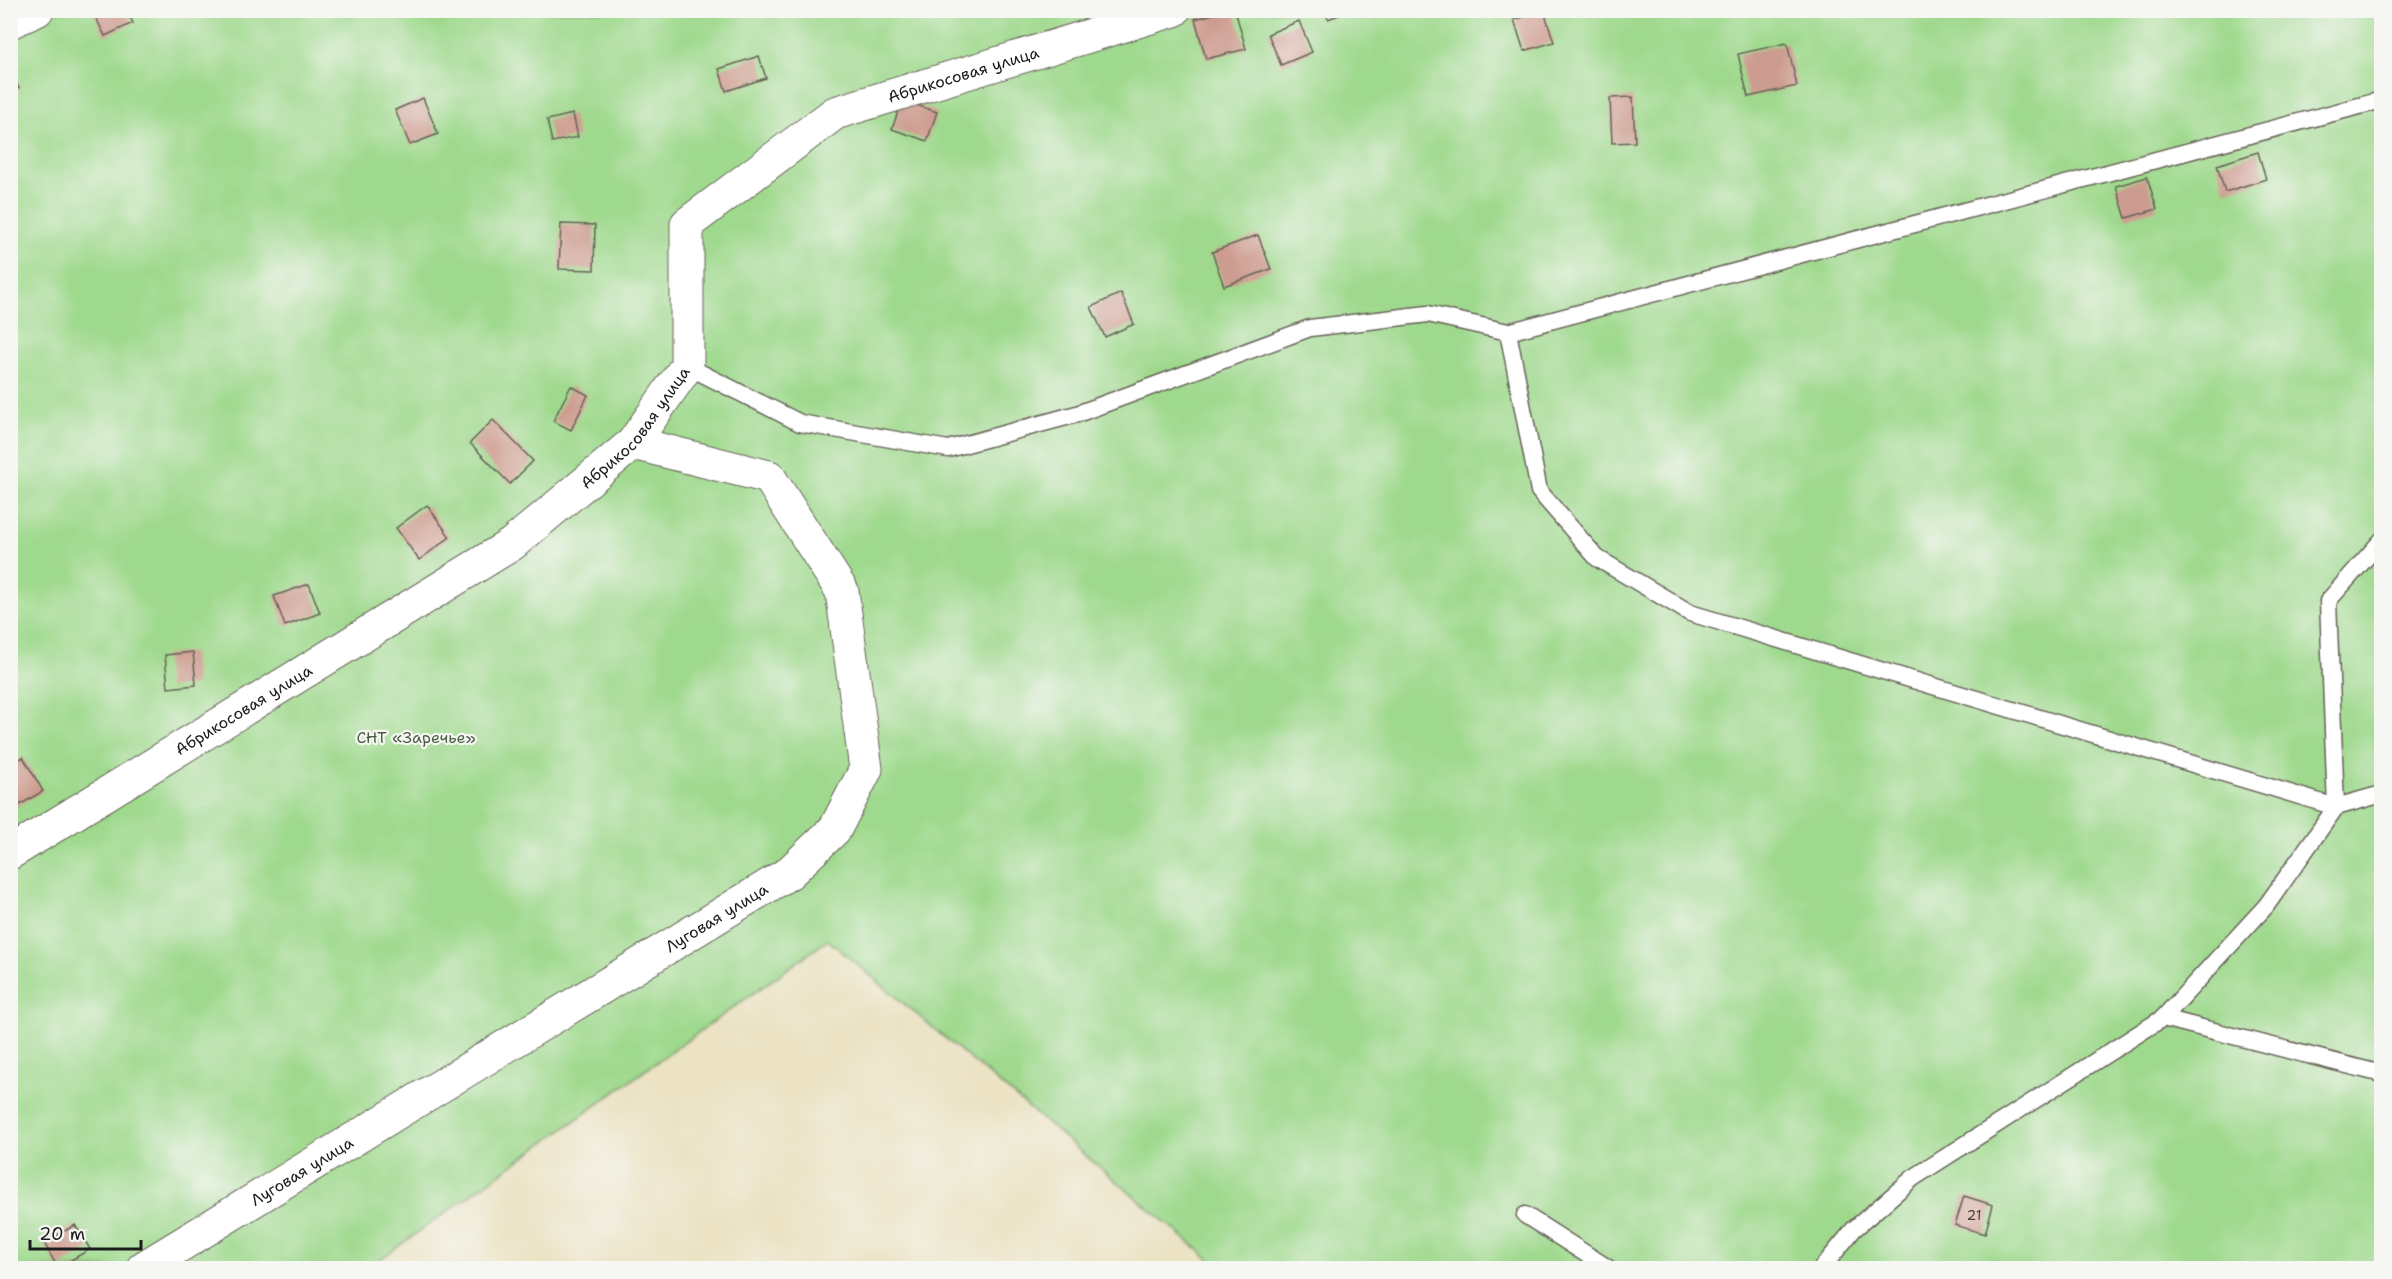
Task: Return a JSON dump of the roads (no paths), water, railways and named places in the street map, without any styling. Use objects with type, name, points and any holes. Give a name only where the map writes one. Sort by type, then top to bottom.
[{"type":"street","points":[[10,22],[36,10]]},
{"type":"street","name":"Абрикосовая улица","points":[[10,853],[512,544],[633,443],[687,366],[687,224],[836,113],[1174,10]]},
{"type":"street","name":"Луговая улица","points":[[143,1269],[789,873],[835,829],[866,769],[842,591],[769,477],[633,443]]},
{"type":"lane","points":[[687,366],[800,423],[948,449],[1077,414],[1310,328],[1428,314],[1509,332],[2382,100]]},
{"type":"lane","points":[[1509,332],[1539,491],[1597,558],[1690,613],[2336,807],[2382,794]]},
{"type":"lane","points":[[1822,1269],[1854,1229],[1913,1178],[2163,1018],[2266,906],[2336,807],[2328,601],[2382,540]]},
{"type":"lane","points":[[2163,1018],[2382,1074]]},
{"type":"lane","points":[[1526,1215],[1608,1269]]},
{"type":"park label","name":"СНТ «Заречье»","points":[[416,737]]}]
